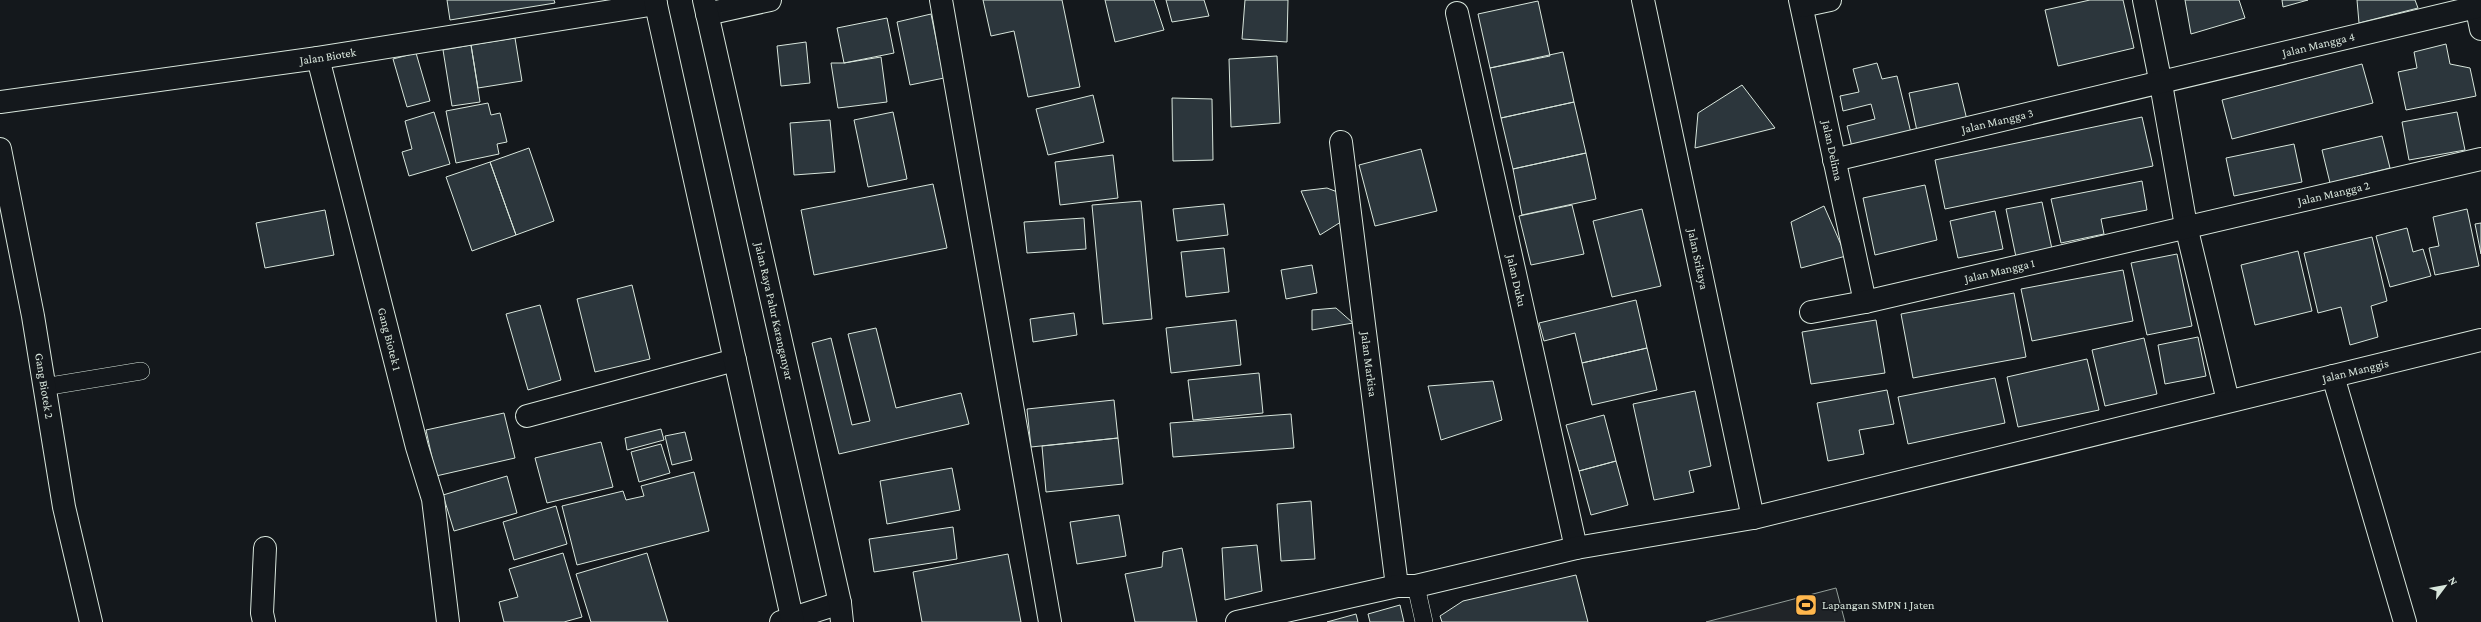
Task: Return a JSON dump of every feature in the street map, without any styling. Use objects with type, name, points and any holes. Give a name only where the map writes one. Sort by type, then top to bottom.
[{"type":"street","points":[[705,7],[770,0]]},
{"type":"street","points":[[941,0],[1050,622]]},
{"type":"street","name":"Jalan Srikaya","points":[[1644,0],[1753,518]]},
{"type":"street","points":[[1801,3],[1830,0]]},
{"type":"street","points":[[2144,0],[2162,84],[2186,226],[2228,401]]},
{"type":"street","points":[[655,2],[735,360],[789,621],[841,612]]},
{"type":"street","name":"Jalan Biotek","points":[[0,102],[318,58],[655,2]]},
{"type":"street","name":"Jalan Delima","points":[[1801,3],[1865,302]]},
{"type":"street","points":[[2475,4],[2481,29]]},
{"type":"street","name":"Jalan Mangga 4","points":[[2162,84],[2475,4]]},
{"type":"street","name":"Jalan Raya Palur Karanganyar","points":[[705,7],[841,612]]},
{"type":"street","name":"Jalan Duku","points":[[1457,13],[1576,548]]},
{"type":"street","name":"Gang Biotek 1","points":[[318,58],[417,447],[433,499],[448,622]]},
{"type":"street","name":"Jalan Mangga 3","points":[[1834,160],[2162,84]]},
{"type":"street","name":"Jalan Markisa","points":[[1341,142],[1406,586]]},
{"type":"street","name":"Gang Biotek 2","points":[[0,149],[33,316],[64,507],[91,622]]},
{"type":"street","name":"Jalan Mangga 2","points":[[2186,226],[2481,159]]},
{"type":"street","name":"Jalan Mangga 1","points":[[1812,312],[1865,302],[2186,226]]},
{"type":"street","name":"Jalan Manggis","points":[[1237,622],[1576,548],[1753,518],[2481,340]]},
{"type":"street","points":[[527,416],[735,360]]},
{"type":"street","points":[[2333,376],[2405,622]]},
{"type":"street","points":[[264,622],[262,613],[265,548]]},
{"type":"lane","points":[[44,387],[141,371]]},
{"type":"lane","points":[[1406,586],[1424,622]]},
{"type":"shaded area","name":"Lapangan SMPN 1 Jaten","points":[[1836,588],[1845,622],[1706,622]]},
{"type":"building","points":[[447,0],[554,0],[555,3],[450,20]]},
{"type":"building","points":[[983,0],[1062,0],[1080,87],[1028,97],[1014,31],[991,36]]},
{"type":"building","points":[[1105,0],[1154,0],[1164,30],[1115,42]]},
{"type":"building","points":[[1166,0],[1204,0],[1209,16],[1172,22]]},
{"type":"building","points":[[1245,0],[1288,0],[1287,42],[1242,39]]},
{"type":"building","points":[[2090,0],[2123,0],[2134,48],[2058,66],[2045,10]]},
{"type":"building","points":[[2185,0],[2239,0],[2245,18],[2191,34]]},
{"type":"building","points":[[2282,0],[2308,0],[2283,7]]},
{"type":"building","points":[[2357,0],[2415,0],[2418,8],[2359,23]]},
{"type":"building","points":[[1538,1],[1550,56],[1490,68],[1478,14]]},
{"type":"building","points":[[931,14],[944,78],[910,85],[897,22]]},
{"type":"building","points":[[887,18],[894,53],[844,63],[837,28]]},
{"type":"building","points":[[515,38],[522,81],[478,88],[471,45]]},
{"type":"building","points":[[806,42],[810,83],[781,86],[777,46]]},
{"type":"building","points":[[2446,44],[2450,64],[2470,68],[2476,96],[2406,110],[2398,72],[2417,68],[2414,52]]},
{"type":"building","points":[[471,45],[480,102],[452,106],[443,50]]},
{"type":"building","points":[[1563,52],[1574,102],[1501,118],[1490,68]]},
{"type":"building","points":[[416,53],[430,101],[407,107],[393,59]]},
{"type":"building","points":[[1277,56],[1280,123],[1231,127],[1229,59]]},
{"type":"building","points":[[881,57],[887,102],[838,108],[831,63],[844,63]]},
{"type":"building","points":[[1877,63],[1882,79],[1897,76],[1912,137],[1853,151],[1847,126],[1875,119],[1871,104],[1843,111],[1840,96],[1859,92],[1853,69]]},
{"type":"building","points":[[2362,64],[2373,103],[2232,139],[2222,100]]},
{"type":"building","points":[[1958,83],[1967,120],[1917,131],[1909,93]]},
{"type":"building","points":[[1742,85],[1775,128],[1695,148],[1698,113]]},
{"type":"building","points":[[1093,95],[1104,142],[1048,155],[1036,109]]},
{"type":"building","points":[[1172,98],[1212,99],[1213,160],[1173,161]]},
{"type":"building","points":[[1574,102],[1586,153],[1513,169],[1501,118]]},
{"type":"building","points":[[488,103],[491,115],[500,113],[507,142],[497,144],[499,154],[456,163],[446,111]]},
{"type":"building","points":[[434,112],[450,164],[409,176],[402,152],[412,149],[405,121]]},
{"type":"building","points":[[893,112],[907,179],[868,187],[854,120]]},
{"type":"building","points":[[2457,112],[2465,150],[2409,160],[2402,122]]},
{"type":"building","points":[[2142,117],[2153,166],[1945,209],[1935,160]]},
{"type":"building","points":[[830,120],[835,172],[794,175],[790,123]]},
{"type":"building","points":[[2382,136],[2390,168],[2330,183],[2322,150]]},
{"type":"building","points":[[2294,144],[2302,182],[2234,196],[2226,158]]},
{"type":"building","points":[[529,148],[554,221],[516,235],[490,162]]},
{"type":"building","points":[[1421,149],[1437,211],[1375,226],[1359,165]]},
{"type":"building","points":[[1586,153],[1596,199],[1522,215],[1513,169]]},
{"type":"building","points":[[1113,155],[1118,198],[1060,205],[1055,162]]},
{"type":"building","points":[[490,162],[516,235],[472,251],[446,177]]},
{"type":"building","points":[[2142,181],[2147,210],[2101,219],[2104,234],[2061,243],[2051,199]]},
{"type":"building","points":[[933,184],[947,248],[814,275],[801,210]]},
{"type":"building","points":[[1925,185],[1937,240],[1875,255],[1863,198]]},
{"type":"building","points":[[1327,188],[1340,193],[1344,220],[1320,235],[1301,191]]},
{"type":"building","points":[[1141,201],[1152,319],[1103,324],[1092,205]]},
{"type":"building","points":[[2042,202],[2052,249],[2016,257],[2006,209]]},
{"type":"building","points":[[1224,204],[1228,235],[1177,241],[1173,209]]},
{"type":"building","points":[[1572,205],[1584,254],[1531,265],[1519,216]]},
{"type":"building","points":[[1824,206],[1846,256],[1801,268],[1791,222]]},
{"type":"building","points":[[1642,209],[1661,286],[1612,297],[1593,221]]},
{"type":"building","points":[[2467,209],[2479,266],[2435,275],[2429,248],[2439,246],[2433,217]]},
{"type":"building","points":[[325,210],[334,255],[265,268],[256,223]]},
{"type":"building","points":[[1995,211],[2003,249],[1958,258],[1950,221]]},
{"type":"building","points":[[1084,218],[1086,249],[1027,253],[1024,222]]},
{"type":"building","points":[[2481,223],[2481,254],[2475,224]]},
{"type":"building","points":[[2407,228],[2413,252],[2423,249],[2431,276],[2390,287],[2376,236]]},
{"type":"building","points":[[2372,237],[2387,301],[2371,306],[2378,337],[2350,345],[2341,307],[2318,313],[2304,253]]},
{"type":"building","points":[[1224,248],[1229,292],[1186,297],[1181,252]]},
{"type":"building","points":[[2298,251],[2312,311],[2255,325],[2241,265]]},
{"type":"building","points":[[2177,254],[2192,326],[2147,335],[2131,263]]},
{"type":"building","points":[[1312,265],[1317,293],[1286,299],[1281,270]]},
{"type":"building","points":[[2123,270],[2133,321],[2032,341],[2021,289]]},
{"type":"building","points":[[632,285],[650,359],[595,372],[577,299]]},
{"type":"building","points":[[2014,293],[2026,357],[1913,378],[1901,314]]},
{"type":"building","points":[[1636,300],[1647,348],[1582,363],[1575,333],[1544,341],[1539,323]]},
{"type":"building","points":[[540,305],[561,380],[528,390],[506,314]]},
{"type":"building","points":[[1336,308],[1353,323],[1312,330],[1312,310]]},
{"type":"building","points":[[1074,313],[1077,335],[1033,342],[1030,319]]},
{"type":"building","points":[[1236,320],[1241,365],[1171,373],[1166,328]]},
{"type":"building","points":[[1876,320],[1885,373],[1811,384],[1802,332]]},
{"type":"building","points":[[876,328],[896,408],[961,393],[969,424],[839,454],[812,343],[831,338],[852,425],[870,421],[848,334]]},
{"type":"building","points":[[2198,337],[2206,376],[2165,384],[2158,345]]},
{"type":"building","points":[[2144,338],[2157,394],[2105,406],[2092,350]]},
{"type":"building","points":[[1647,348],[1657,390],[1592,405],[1582,363]]},
{"type":"building","points":[[2087,359],[2099,410],[2018,427],[2007,377]]},
{"type":"building","points":[[1259,373],[1263,413],[1193,420],[1188,380]]},
{"type":"building","points":[[1995,378],[2005,423],[1908,444],[1898,397]]},
{"type":"building","points":[[1493,381],[1502,420],[1441,440],[1428,386]]},
{"type":"building","points":[[1887,390],[1894,424],[1859,430],[1864,454],[1828,461],[1817,403]]},
{"type":"building","points":[[1695,391],[1711,466],[1689,471],[1694,492],[1654,500],[1633,404]]},
{"type":"building","points":[[1114,400],[1118,438],[1031,447],[1027,409]]},
{"type":"building","points":[[504,413],[515,458],[436,476],[426,430]]},
{"type":"building","points":[[1291,414],[1294,448],[1173,457],[1170,423]]},
{"type":"building","points":[[1604,415],[1616,461],[1579,471],[1566,425]]},
{"type":"building","points":[[661,429],[664,440],[627,450],[625,438]]},
{"type":"building","points":[[685,432],[692,460],[672,465],[665,436]]},
{"type":"building","points":[[1118,438],[1123,484],[1046,492],[1042,446]]},
{"type":"building","points":[[601,442],[613,487],[547,503],[535,458]]},
{"type":"building","points":[[661,444],[670,473],[639,482],[631,452]]},
{"type":"building","points":[[1616,461],[1628,505],[1591,515],[1579,471]]},
{"type":"building","points":[[952,468],[960,510],[887,524],[880,481]]},
{"type":"building","points":[[694,472],[709,531],[577,565],[562,506],[623,491],[626,500],[644,496],[641,486]]},
{"type":"building","points":[[507,476],[517,513],[454,531],[443,495]]},
{"type":"building","points":[[1311,501],[1315,559],[1281,561],[1277,504]]},
{"type":"building","points":[[556,506],[567,544],[514,560],[503,522]]},
{"type":"building","points":[[1119,515],[1126,556],[1077,564],[1070,522]]},
{"type":"building","points":[[953,527],[957,559],[874,572],[869,539]]},
{"type":"building","points":[[1257,545],[1262,591],[1225,600],[1222,548]]},
{"type":"building","points":[[1182,548],[1197,622],[1135,622],[1125,574],[1162,567],[1163,552]]},
{"type":"building","points":[[563,553],[582,617],[564,622],[504,622],[499,602],[518,597],[509,569]]},
{"type":"building","points":[[647,553],[668,622],[591,622],[576,574]]},
{"type":"building","points":[[1008,554],[1021,622],[922,622],[913,572]]},
{"type":"building","points":[[1576,575],[1588,622],[1442,622],[1440,616],[1463,601]]},
{"type":"building","points":[[1400,605],[1404,622],[1370,622],[1368,614]]},
{"type":"building","points":[[1356,614],[1358,622],[1327,622]]},
{"type":"place","name":"Lapangan SMPN 1 Jaten","points":[[1806,605]]}]
